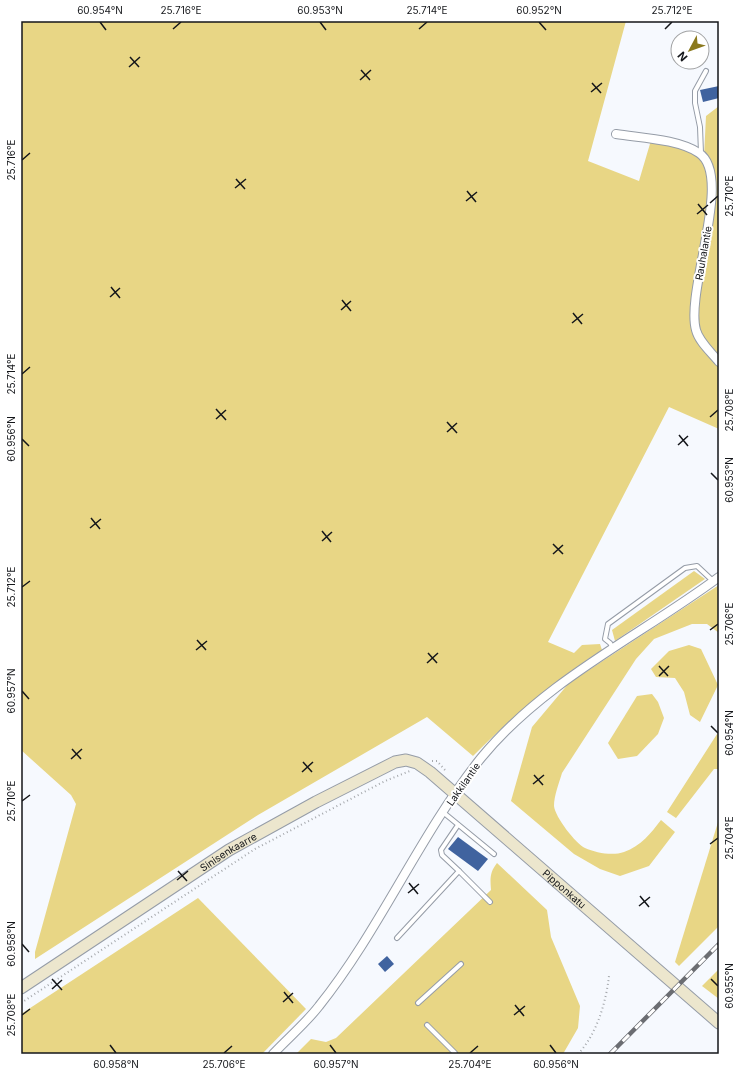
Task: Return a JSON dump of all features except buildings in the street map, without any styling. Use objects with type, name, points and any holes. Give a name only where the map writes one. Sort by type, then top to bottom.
[{"type":"street","points":[[616,134],[684,145],[701,154]]},
{"type":"street","name":"Rauhalantie","points":[[701,154],[709,166],[713,181],[705,245],[695,302],[695,325],[696,332],[719,362]]},
{"type":"street","name":"Lakkilantie","points":[[273,1054],[319,1007],[348,966],[455,794],[482,757],[506,731],[552,690],[716,579]]},
{"type":"street","name":"Pipponkatu","points":[[406,760],[422,766],[719,1023]]},
{"type":"street","name":"Sinisenkaarre","points":[[21,988],[229,850],[374,772],[395,762],[406,760]]},
{"type":"lane","points":[[701,154],[700,127],[695,103],[695,91],[706,71]]},
{"type":"lane","points":[[613,649],[610,643],[605,639],[608,624],[685,568],[697,566],[716,579]]},
{"type":"lane","points":[[444,813],[494,854]]},
{"type":"lane","points":[[458,825],[441,850],[442,855],[490,902]]},
{"type":"lane","points":[[397,938],[458,871]]},
{"type":"lane","points":[[418,1002],[461,964]]},
{"type":"lane","points":[[427,1025],[455,1053]]},
{"type":"path","points":[[21,1003],[255,849],[385,781],[435,760],[449,774]]},
{"type":"path","points":[[578,1054],[590,1035],[599,1016],[606,998],[609,976]]},
{"type":"shaded area","points":[[21,21],[626,21],[588,161],[639,181],[652,137],[704,157],[706,116],[719,106],[719,429],[669,407],[548,642],[574,653],[582,645],[600,644],[602,650],[567,674],[534,700],[473,756],[427,717],[258,815],[35,959],[35,952],[76,804],[71,795],[21,750]]},
{"type":"shaded area","points":[[694,571],[705,579],[615,641],[612,630]]},
{"type":"shaded area","points":[[719,585],[719,633],[707,624],[692,624],[654,639],[636,659],[562,773],[555,798],[555,811],[566,830],[585,848],[604,853],[615,854],[624,852],[641,843],[661,820],[675,832],[649,866],[620,876],[600,869],[574,854],[511,801],[532,727],[569,683]]},
{"type":"shaded area","points":[[689,645],[701,649],[718,685],[700,722],[690,715],[684,692],[675,678],[656,677],[651,669],[669,651]]},
{"type":"shaded area","points":[[652,694],[658,702],[664,718],[658,734],[637,756],[618,759],[608,743],[637,696]]},
{"type":"shaded area","points":[[719,731],[719,769],[714,769],[676,818],[667,812]]},
{"type":"shaded area","points":[[719,819],[719,926],[679,966],[675,962]]},
{"type":"shaded area","points":[[497,863],[547,910],[551,937],[580,1006],[578,1028],[563,1054],[296,1054],[311,1039],[326,1042],[336,1038],[491,890],[491,875]]},
{"type":"shaded area","points":[[198,898],[306,1009],[262,1054],[21,1054],[21,1014]]},
{"type":"shaded area","points":[[719,969],[719,999],[702,986]]},
{"type":"railway","points":[[610,1054],[719,944]]}]
